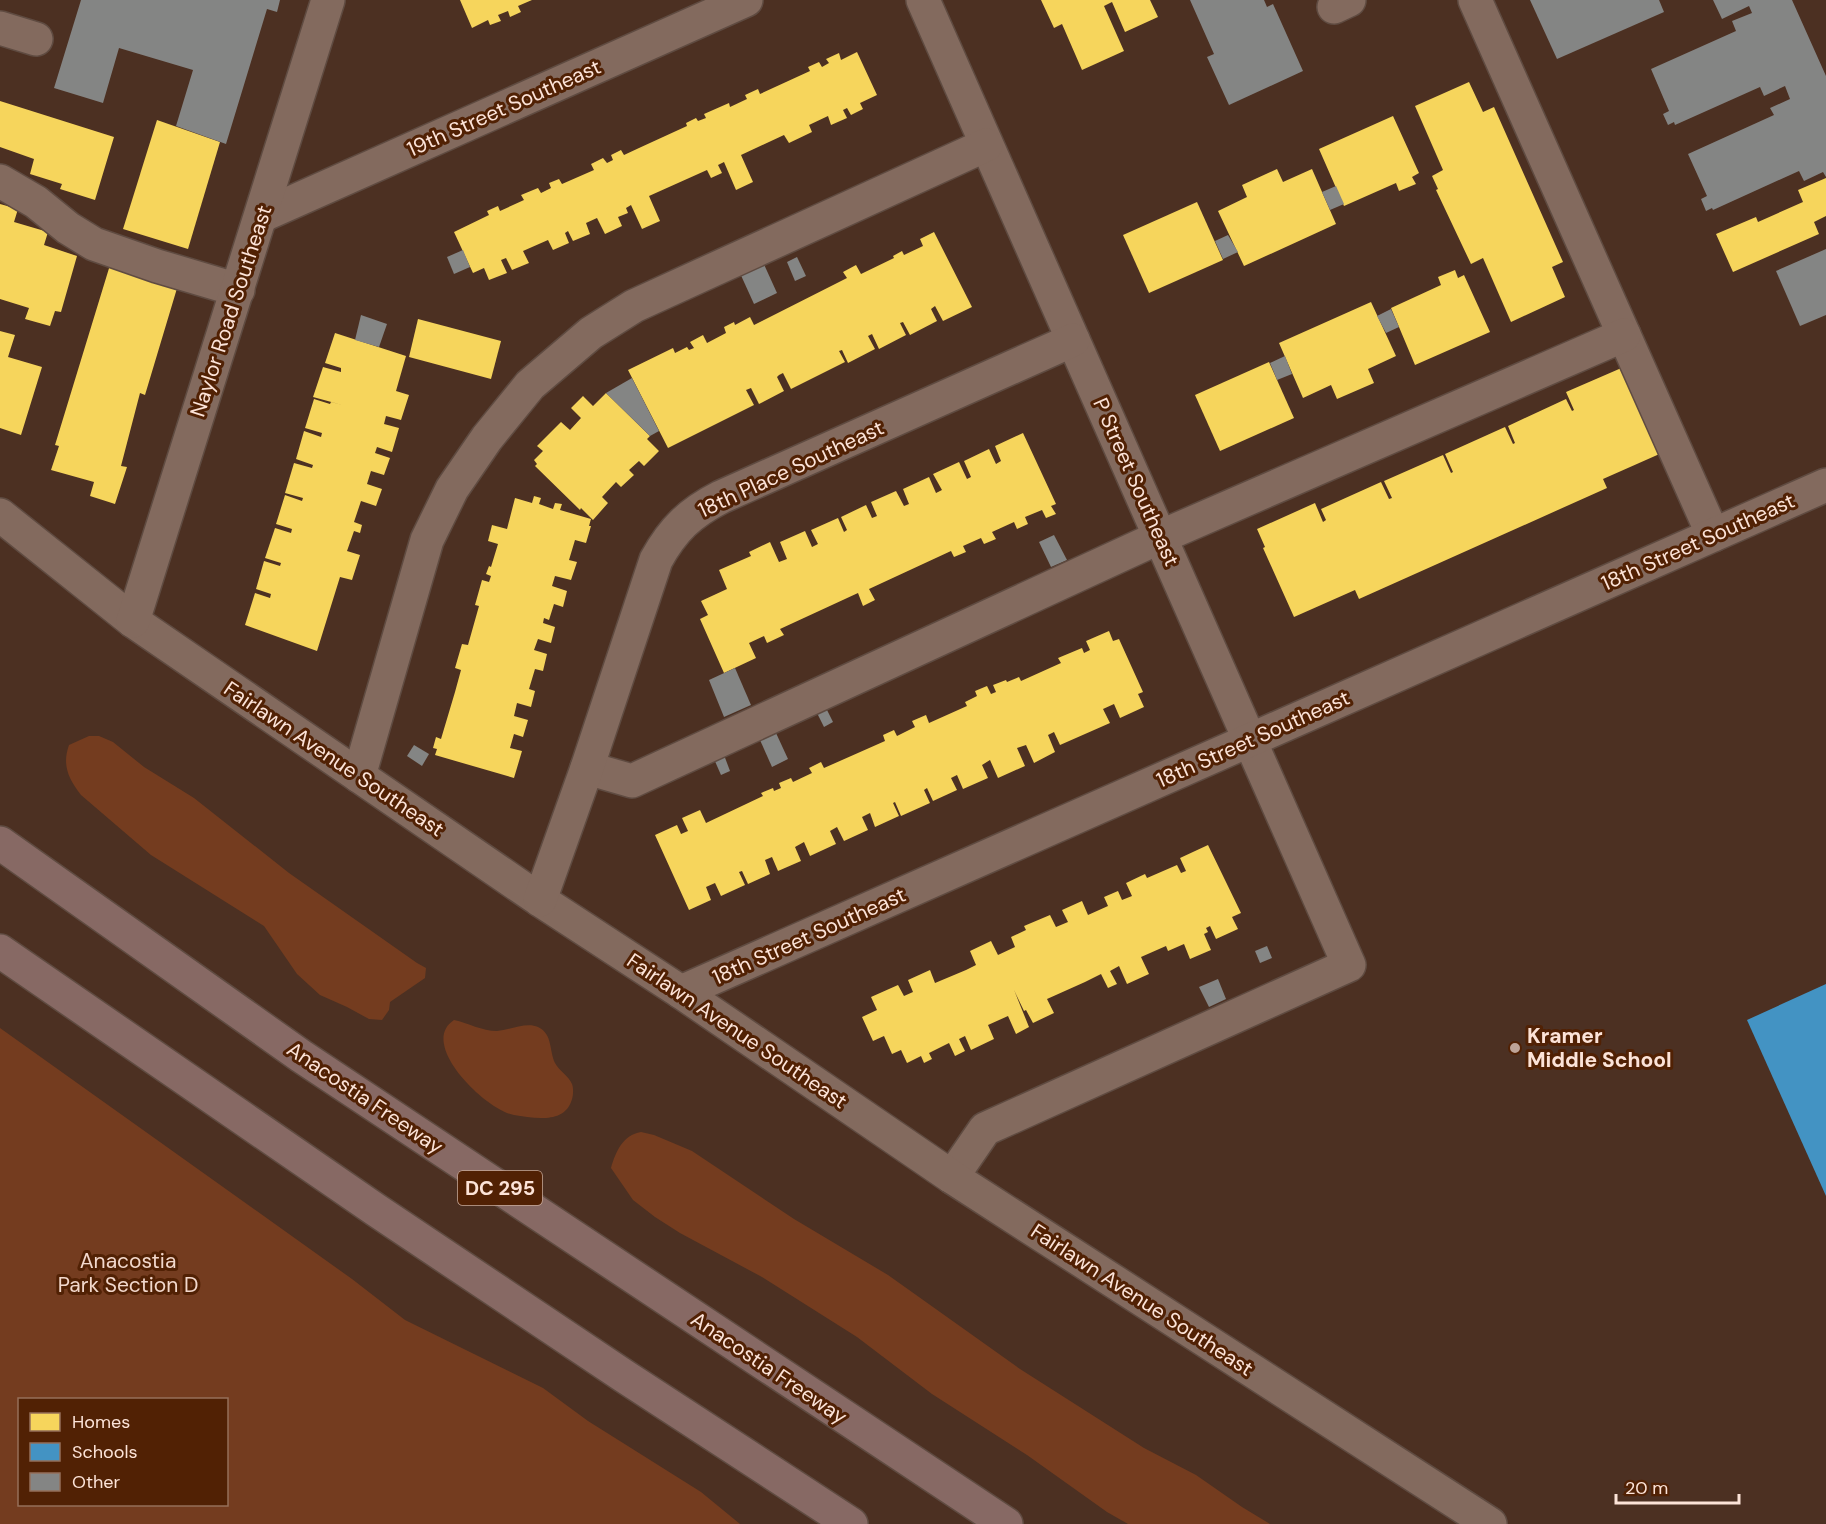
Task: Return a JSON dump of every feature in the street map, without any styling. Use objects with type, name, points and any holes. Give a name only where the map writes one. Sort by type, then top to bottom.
[{"type":"highway","name":"Anacostia Freeway","points":[[0,843],[301,1056],[1006,1524]]},
{"type":"highway","points":[[0,951],[376,1210],[634,1383],[851,1524]]},
{"type":"street","name":"Naylor Road Southeast","points":[[133,621],[328,0]]},
{"type":"street","name":"19th Street Southeast","points":[[261,216],[746,0]]},
{"type":"street","name":"P Street Southeast","points":[[923,0],[1349,964],[986,1129],[952,1177]]},
{"type":"street","points":[[1475,0],[1713,535]]},
{"type":"street","points":[[0,28],[36,39]]},
{"type":"street","points":[[359,776],[427,540],[452,489],[487,438],[530,385],[591,333],[634,306],[987,145]]},
{"type":"street","points":[[0,182],[36,202],[68,228],[94,244],[238,290]]},
{"type":"street","points":[[587,768],[632,781],[1160,537],[1624,335]]},
{"type":"street","name":"18th Place Southeast","points":[[540,900],[587,768],[656,560],[667,539],[682,522],[700,508],[721,497],[1073,340]]},
{"type":"street","name":"18th Street Southeast","points":[[681,992],[1826,485]]},
{"type":"street","name":"Fairlawn Avenue Southeast","points":[[0,515],[133,621],[540,900],[681,992],[952,1177],[1490,1524]]},
{"type":"green space","points":[[89,736],[99,736],[113,742],[144,767],[194,798],[289,873],[426,968],[425,978],[390,1002],[389,1010],[382,1020],[369,1019],[320,995],[297,974],[264,926],[151,855],[81,795],[68,771],[66,759],[69,745]]},
{"type":"green space","points":[[454,1020],[491,1031],[528,1025],[543,1030],[548,1038],[555,1063],[572,1084],[572,1098],[567,1109],[554,1117],[530,1117],[502,1111],[488,1102],[473,1090],[450,1060],[444,1044],[445,1031]]},
{"type":"green space","name":"Anacostia Park Section D","points":[[0,1028],[352,1279],[405,1320],[543,1388],[588,1421],[701,1492],[740,1524],[0,1524]]},
{"type":"green space","points":[[641,1132],[692,1151],[794,1219],[888,1275],[1020,1369],[1144,1448],[1196,1475],[1270,1524],[1128,1524],[1107,1512],[1027,1455],[932,1394],[857,1337],[762,1277],[680,1233],[633,1200],[611,1168],[625,1140]]},
{"type":"building: Homes","points":[[460,0],[532,0],[518,6],[521,12],[510,17],[508,11],[498,15],[501,21],[490,25],[488,20],[472,28]]},
{"type":"building: Homes","points":[[1041,0],[1150,0],[1158,17],[1125,32],[1112,2],[1104,6],[1124,51],[1082,70],[1062,24],[1054,28]]},
{"type":"building: Homes","points":[[857,52],[877,95],[860,103],[863,109],[851,115],[847,108],[843,110],[847,118],[831,125],[828,116],[809,125],[812,132],[789,143],[784,135],[741,155],[753,182],[736,190],[724,162],[718,165],[722,173],[711,178],[707,170],[649,196],[660,221],[642,229],[631,205],[626,208],[628,213],[618,217],[622,226],[605,234],[597,218],[586,223],[590,234],[573,241],[568,231],[565,233],[569,243],[553,250],[548,240],[523,251],[529,263],[512,270],[506,258],[501,260],[507,273],[489,280],[484,268],[473,273],[454,232],[489,215],[487,211],[498,206],[500,211],[524,200],[521,195],[538,188],[541,193],[551,188],[549,183],[559,179],[562,184],[594,170],[591,164],[603,158],[607,163],[613,160],[611,155],[621,150],[624,155],[687,126],[686,123],[696,118],[698,121],[706,118],[704,114],[729,103],[730,107],[747,99],[745,95],[758,89],[760,94],[810,71],[808,67],[819,62],[822,67],[829,63],[826,59],[839,53],[841,60]]},
{"type":"building: Homes","points":[[1469,82],[1483,112],[1494,107],[1563,262],[1552,267],[1565,297],[1511,322],[1483,258],[1471,264],[1436,190],[1438,189],[1432,176],[1443,170],[1415,106]]},
{"type":"building: Homes","points":[[0,101],[114,137],[95,200],[60,189],[62,184],[30,174],[34,159],[0,147]]},
{"type":"building: Homes","points":[[1393,116],[1419,173],[1412,177],[1416,184],[1399,191],[1396,183],[1344,206],[1319,149]]},
{"type":"building: Homes","points":[[157,120],[220,142],[188,249],[123,229]]},
{"type":"building: Homes","points":[[1277,169],[1283,182],[1312,169],[1336,224],[1244,266],[1218,211],[1247,197],[1242,185]]},
{"type":"building: Homes","points":[[1826,178],[1826,216],[1814,222],[1819,234],[1733,272],[1716,234],[1756,217],[1758,222],[1803,202],[1798,190]]},
{"type":"building: Homes","points":[[1197,202],[1223,260],[1149,293],[1123,235]]},
{"type":"building: Homes","points":[[0,204],[18,209],[14,222],[48,232],[44,245],[77,256],[61,312],[55,311],[50,326],[25,319],[29,308],[0,299]]},
{"type":"building: Homes","points":[[934,232],[972,307],[943,321],[935,306],[931,309],[937,321],[910,335],[903,322],[900,323],[906,335],[879,349],[872,334],[868,336],[875,349],[848,363],[842,350],[839,351],[845,362],[791,389],[783,373],[777,377],[784,391],[759,404],[751,388],[746,390],[754,405],[668,448],[628,370],[673,348],[675,353],[687,347],[689,350],[694,348],[690,342],[703,335],[707,343],[726,333],[724,327],[734,322],[735,325],[750,317],[754,325],[847,278],[843,272],[856,265],[861,274],[894,258],[893,256],[902,251],[904,255],[923,246],[920,239]]},
{"type":"building: Homes","points":[[110,265],[178,285],[145,395],[140,393],[121,466],[127,467],[115,504],[90,496],[94,482],[51,470],[59,446],[55,445]]},
{"type":"building: Homes","points":[[1455,270],[1458,278],[1464,275],[1490,332],[1415,365],[1391,308],[1441,285],[1438,277]]},
{"type":"building: Homes","points":[[1371,302],[1396,356],[1368,369],[1374,383],[1337,399],[1331,385],[1303,398],[1279,343]]},
{"type":"building: Homes","points":[[418,319],[501,341],[491,379],[409,357]]},
{"type":"building: Homes","points":[[0,331],[15,335],[8,357],[42,367],[21,435],[0,428]]},
{"type":"building: Homes","points":[[335,333],[406,356],[396,391],[409,395],[401,420],[386,416],[384,424],[399,428],[392,452],[377,447],[375,453],[390,458],[384,475],[371,471],[367,484],[382,489],[376,506],[361,501],[354,522],[362,525],[360,533],[354,531],[347,551],[360,555],[352,580],[340,577],[317,651],[245,625],[255,593],[270,598],[271,594],[256,589],[264,561],[280,566],[281,563],[265,558],[275,528],[291,533],[292,529],[276,524],[285,495],[302,501],[303,498],[285,493],[294,463],[312,468],[313,465],[296,459],[304,431],[321,437],[322,433],[305,428],[314,399],[346,406],[313,397],[323,367],[341,372],[341,368],[325,363]]},
{"type":"building: Homes","points":[[1269,362],[1294,418],[1220,451],[1195,395]]},
{"type":"building: Homes","points":[[1626,366],[1664,452],[1603,479],[1607,488],[1359,599],[1355,590],[1294,617],[1263,548],[1265,547],[1257,529],[1315,503],[1323,522],[1326,520],[1321,509],[1381,482],[1389,499],[1392,498],[1384,481],[1443,455],[1451,473],[1453,472],[1445,454],[1505,427],[1513,444],[1515,443],[1508,426],[1566,399],[1572,411],[1574,410],[1566,392]]},
{"type":"building: Homes","points":[[606,393],[650,436],[647,439],[659,451],[644,466],[639,461],[629,470],[634,475],[621,487],[616,482],[602,497],[608,503],[593,520],[535,466],[537,464],[534,460],[543,451],[537,446],[561,422],[570,430],[581,418],[571,408],[583,396],[593,406]]},
{"type":"building: Homes","points":[[1023,433],[1056,504],[1051,506],[1056,514],[1046,518],[1042,510],[1025,517],[1028,524],[1017,529],[1014,522],[992,532],[996,539],[984,544],[981,538],[963,546],[966,552],[954,557],[951,551],[869,589],[875,600],[863,606],[858,593],[780,629],[784,635],[767,643],[764,636],[749,643],[756,658],[724,673],[700,619],[708,615],[701,601],[727,589],[719,570],[751,556],[749,552],[770,542],[779,562],[787,559],[780,542],[805,531],[812,547],[818,544],[811,530],[838,518],[844,532],[847,530],[841,517],[866,505],[872,518],[877,516],[871,502],[896,491],[904,506],[909,504],[903,489],[929,477],[936,493],[942,490],[933,474],[959,462],[967,479],[971,477],[964,461],[989,449],[996,464],[1001,461],[995,446]]},
{"type":"building: Homes","points":[[534,496],[541,498],[539,504],[553,509],[555,503],[562,504],[560,510],[591,519],[589,526],[591,526],[586,543],[575,540],[569,560],[577,562],[571,580],[555,576],[552,586],[567,591],[563,607],[554,604],[549,620],[544,618],[543,623],[555,627],[551,643],[538,639],[534,650],[547,654],[543,671],[535,669],[529,689],[535,691],[531,707],[517,703],[514,716],[528,720],[523,737],[514,734],[510,748],[522,751],[514,778],[435,755],[437,749],[433,748],[436,737],[441,739],[455,692],[461,670],[455,668],[462,644],[468,645],[479,606],[475,605],[482,580],[489,582],[491,576],[486,574],[489,566],[491,567],[498,544],[488,541],[492,525],[507,529],[515,498],[532,503]]},
{"type":"building: Homes","points":[[1109,631],[1113,641],[1119,639],[1143,692],[1138,694],[1144,707],[1120,718],[1114,704],[1103,709],[1110,723],[1060,745],[1054,732],[1048,735],[1055,752],[1034,763],[1026,745],[1017,748],[1025,766],[998,778],[990,760],[982,765],[988,778],[963,789],[957,775],[951,778],[957,790],[933,801],[927,788],[924,790],[930,803],[901,816],[895,802],[893,803],[899,816],[875,827],[870,813],[862,817],[868,830],[844,841],[837,827],[830,831],[836,844],[810,856],[804,842],[795,847],[801,861],[778,871],[772,857],[765,860],[770,874],[748,884],[742,871],[739,872],[745,885],[721,896],[715,883],[706,887],[711,900],[689,910],[655,835],[677,825],[681,834],[688,831],[682,818],[700,810],[706,823],[763,796],[761,793],[773,788],[774,791],[781,788],[779,783],[791,778],[793,782],[812,773],[809,768],[821,762],[824,768],[885,741],[883,735],[894,730],[897,736],[915,727],[912,721],[926,715],[929,723],[967,706],[965,702],[977,696],[975,691],[987,686],[991,694],[996,692],[993,685],[1019,677],[1021,681],[1061,663],[1058,658],[1082,648],[1084,653],[1090,650],[1086,641]]},
{"type":"building: Homes","points":[[1208,845],[1241,913],[1232,917],[1238,929],[1216,939],[1210,926],[1206,928],[1208,932],[1204,934],[1211,950],[1190,959],[1184,944],[1168,951],[1166,946],[1141,957],[1149,974],[1127,984],[1119,966],[1110,971],[1117,984],[1108,988],[1101,974],[1047,999],[1054,1013],[1033,1023],[1026,1010],[1024,1011],[1014,990],[1029,1027],[1016,1034],[1008,1016],[988,1025],[994,1039],[971,1050],[965,1036],[959,1039],[965,1051],[955,1056],[949,1043],[929,1053],[932,1059],[924,1063],[921,1056],[907,1063],[901,1050],[892,1054],[884,1036],[873,1041],[862,1017],[877,1010],[871,997],[898,985],[904,996],[913,992],[908,980],[930,970],[935,983],[966,970],[976,965],[970,951],[991,941],[998,955],[1015,947],[1011,937],[1026,930],[1024,926],[1050,915],[1056,927],[1068,922],[1062,910],[1082,901],[1088,915],[1108,906],[1104,897],[1118,891],[1122,900],[1132,896],[1126,883],[1145,874],[1147,878],[1177,865],[1181,873],[1186,871],[1180,858]]},
{"type":"building: Schools","points":[[1826,984],[1826,1196],[1747,1020]]},
{"type":"building: Other","points":[[81,0],[280,0],[277,12],[267,9],[226,144],[176,126],[193,70],[119,48],[103,103],[54,88]]},
{"type":"building: Other","points":[[1190,0],[1264,0],[1267,7],[1273,4],[1303,71],[1229,105],[1207,57],[1214,54]]},
{"type":"building: Other","points":[[1530,0],[1659,0],[1664,12],[1557,59]]},
{"type":"building: Other","points":[[1713,0],[1792,0],[1826,76],[1826,177],[1823,172],[1804,181],[1799,171],[1713,210],[1712,208],[1706,211],[1701,199],[1707,196],[1688,154],[1774,115],[1770,108],[1790,99],[1785,86],[1764,96],[1760,87],[1675,125],[1674,122],[1668,125],[1663,114],[1669,111],[1651,69],[1736,31],[1732,21],[1752,13],[1749,6],[1722,19]]},
{"type":"building: Other","points":[[1336,186],[1344,204],[1330,210],[1322,192]]},
{"type":"building: Other","points":[[1228,235],[1238,252],[1223,259],[1215,241]]},
{"type":"building: Other","points":[[1826,249],[1826,315],[1800,326],[1776,271]]},
{"type":"building: Other","points":[[463,250],[470,267],[454,274],[447,257]]},
{"type":"building: Other","points":[[797,257],[806,276],[795,281],[787,262]]},
{"type":"building: Other","points":[[762,260],[777,293],[754,304],[739,271]]},
{"type":"building: Other","points":[[1391,309],[1399,327],[1386,333],[1377,316]]},
{"type":"building: Other","points":[[361,315],[387,324],[379,347],[355,340]]},
{"type":"building: Other","points":[[1285,356],[1292,374],[1277,380],[1270,363]]},
{"type":"building: Other","points":[[632,378],[659,431],[650,436],[606,393]]},
{"type":"building: Other","points":[[1054,535],[1067,560],[1051,567],[1039,542]]},
{"type":"building: Other","points":[[735,668],[751,705],[724,717],[709,680]]},
{"type":"building: Other","points":[[826,708],[833,722],[824,727],[817,713]]},
{"type":"building: Other","points":[[776,733],[788,759],[772,767],[760,740]]},
{"type":"building: Other","points":[[414,745],[429,754],[422,766],[407,756]]},
{"type":"building: Other","points":[[724,755],[730,771],[721,775],[714,759]]},
{"type":"building: Other","points":[[1267,946],[1272,958],[1260,963],[1255,951]]},
{"type":"building: Other","points":[[1218,979],[1226,999],[1209,1007],[1199,987]]},
{"type":"place","name":"Kramer Middle School","points":[[1515,1048]]}]
